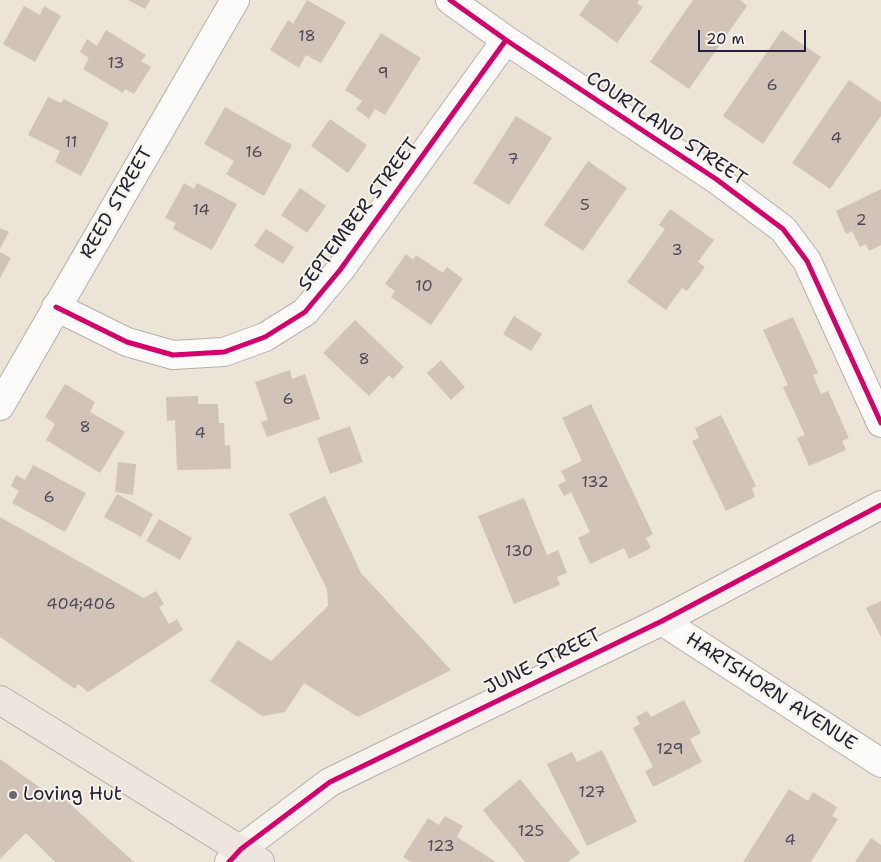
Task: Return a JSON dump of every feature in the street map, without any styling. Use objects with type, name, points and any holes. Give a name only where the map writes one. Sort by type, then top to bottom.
[{"type":"main road","points":[[0,700],[243,858]]},
{"type":"street","name":"REED STREET","points":[[0,406],[235,0]]},
{"type":"street","name":"COURTLAND STREET","points":[[450,0],[506,40],[716,179],[783,229],[807,261],[881,423]]},
{"type":"street","name":"SEPTEMBER STREET","points":[[56,307],[126,342],[173,355],[224,352],[265,337],[305,312],[340,270],[506,40]]},
{"type":"street","name":"JUNE STREET","points":[[243,858],[330,782],[662,621],[881,505]]},
{"type":"street","name":"HARTSHORN AVENUE","points":[[662,621],[881,763]]},
{"type":"building","points":[[128,0],[150,0],[145,9]]},
{"type":"building","points":[[307,0],[346,22],[321,63],[306,55],[299,68],[270,50],[288,20],[293,24]]},
{"type":"building","points":[[590,0],[639,0],[637,3],[643,7],[617,43],[579,15]]},
{"type":"building","points":[[693,0],[740,0],[747,6],[689,89],[650,62]]},
{"type":"building","points":[[24,6],[40,15],[44,6],[61,16],[35,62],[3,44]]},
{"type":"building","points":[[106,30],[146,55],[141,61],[151,67],[134,94],[125,89],[123,93],[83,69],[89,58],[80,52],[87,39],[97,46]]},
{"type":"building","points":[[782,30],[821,57],[763,144],[723,116]]},
{"type":"building","points":[[381,33],[421,58],[385,115],[375,109],[369,119],[356,109],[362,101],[345,90]]},
{"type":"building","points":[[849,80],[881,102],[881,116],[830,189],[792,163]]},
{"type":"building","points":[[48,97],[61,103],[64,99],[109,123],[81,176],[55,162],[60,151],[28,135]]},
{"type":"building","points":[[225,107],[292,145],[264,196],[226,174],[234,161],[204,144]]},
{"type":"building","points":[[516,116],[552,138],[509,205],[473,183]]},
{"type":"building","points":[[330,119],[367,145],[348,173],[311,146]]},
{"type":"building","points":[[588,161],[627,188],[583,251],[544,225]]},
{"type":"building","points":[[184,183],[194,189],[197,183],[237,204],[212,250],[173,229],[176,223],[165,218]]},
{"type":"building","points":[[300,188],[326,206],[307,233],[281,215]]},
{"type":"building","points":[[881,189],[881,245],[869,251],[866,244],[860,247],[852,231],[846,234],[836,211]]},
{"type":"building","points":[[670,209],[714,240],[698,262],[705,267],[687,291],[682,288],[666,310],[627,282],[665,229],[659,225]]},
{"type":"building","points":[[0,228],[9,232],[0,249]]},
{"type":"building","points":[[266,229],[294,247],[283,264],[254,246]]},
{"type":"building","points":[[0,252],[11,258],[0,278]]},
{"type":"building","points":[[406,254],[413,260],[416,255],[443,273],[447,267],[463,279],[431,325],[391,297],[395,291],[385,284]]},
{"type":"building","points":[[514,316],[542,334],[531,351],[503,334]]},
{"type":"building","points":[[793,317],[818,373],[813,375],[821,394],[828,391],[849,438],[842,441],[846,450],[809,466],[797,438],[805,435],[783,387],[788,385],[763,330]]},
{"type":"building","points":[[355,320],[404,367],[393,379],[389,375],[369,396],[323,353]]},
{"type":"building","points":[[441,360],[465,387],[451,400],[427,373]]},
{"type":"building","points":[[290,370],[292,379],[305,374],[320,419],[267,437],[261,422],[268,420],[255,382]]},
{"type":"building","points":[[65,384],[95,402],[90,412],[125,432],[100,473],[46,440],[55,424],[45,417]]},
{"type":"building","points":[[198,396],[198,404],[218,404],[219,423],[224,423],[225,446],[230,445],[231,469],[177,470],[175,420],[167,421],[166,397]]},
{"type":"building","points":[[591,404],[653,534],[646,538],[651,548],[629,559],[624,548],[590,564],[578,538],[590,532],[571,492],[564,496],[558,485],[566,481],[561,471],[582,461],[562,418]]},
{"type":"building","points":[[721,415],[756,486],[752,488],[755,497],[726,511],[692,441],[699,438],[695,428]]},
{"type":"building","points":[[350,426],[363,462],[330,474],[317,438]]},
{"type":"building","points":[[118,462],[136,464],[133,495],[115,492]]},
{"type":"building","points":[[33,465],[86,493],[65,532],[12,503],[19,491],[11,486],[16,475],[25,480]]},
{"type":"building","points":[[117,494],[153,514],[141,537],[104,517]]},
{"type":"building","points":[[325,496],[361,573],[451,670],[358,717],[304,683],[285,712],[262,716],[210,681],[238,640],[271,661],[328,606],[327,589],[289,514]]},
{"type":"building","points":[[524,498],[547,555],[558,550],[567,573],[557,577],[560,585],[514,604],[478,516]]},
{"type":"building","points":[[0,517],[144,598],[156,591],[164,604],[159,607],[169,624],[177,619],[183,630],[88,692],[78,684],[75,689],[0,637]]},
{"type":"building","points":[[159,519],[192,538],[180,560],[146,541]]},
{"type":"building","points":[[881,601],[881,637],[866,608]]},
{"type":"building","points":[[684,700],[701,733],[690,739],[702,762],[653,787],[645,771],[653,767],[633,728],[640,724],[636,717],[647,711],[651,717]]},
{"type":"building","points":[[602,750],[637,822],[587,846],[547,764],[572,752],[577,762]]},
{"type":"building","points":[[0,759],[53,797],[58,793],[134,862],[55,862],[26,833],[0,859]]},
{"type":"building","points":[[520,779],[580,853],[568,862],[525,862],[483,810]]},
{"type":"building","points":[[789,789],[808,801],[813,792],[837,807],[832,816],[838,819],[811,862],[743,862]]},
{"type":"building","points":[[445,816],[463,826],[457,837],[496,862],[411,862],[403,857],[428,818],[439,825]]},
{"type":"building","points":[[871,838],[881,845],[881,862],[855,862]]},
{"type":"cycle path","points":[[450,0],[506,40],[716,179],[783,229],[807,261],[881,423]]},
{"type":"cycle path","points":[[56,307],[127,342],[173,355],[224,352],[265,337],[305,312],[340,270],[506,40]]},
{"type":"cycle path","points":[[229,862],[241,849],[330,782],[662,621],[881,505]]},
{"type":"place","name":"Loving Hut","points":[[13,795]]}]
